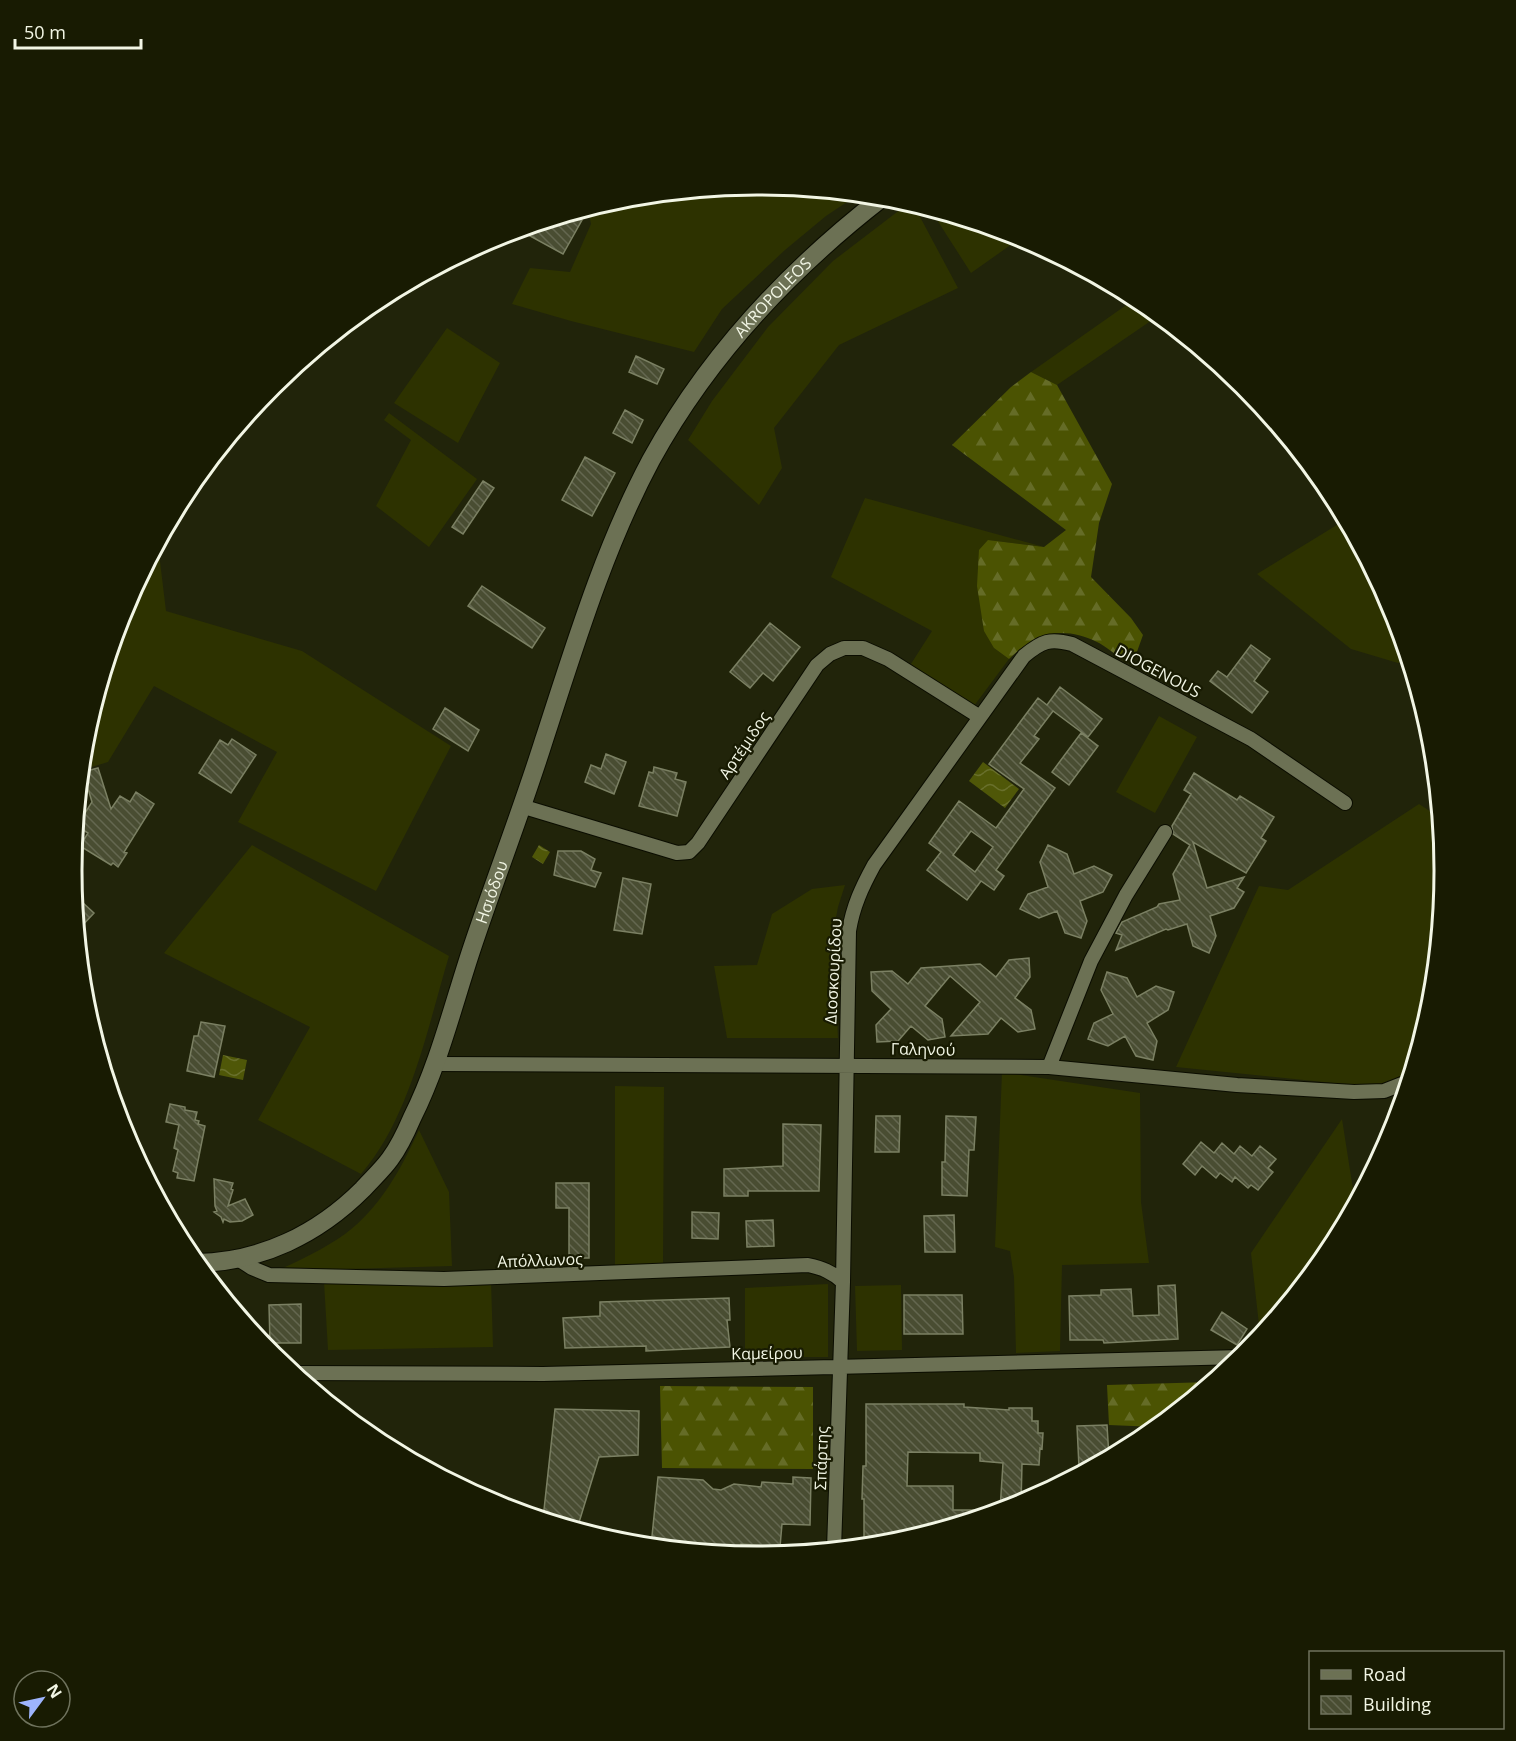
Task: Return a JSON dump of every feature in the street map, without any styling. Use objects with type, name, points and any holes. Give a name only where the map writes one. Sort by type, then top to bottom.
[{"type":"street","name":"AKROPOLEOS","points":[[678,414],[740,331],[770,297],[823,245],[873,205]]},
{"type":"street","name":"Ησιόδου","points":[[208,1262],[238,1259],[280,1247],[306,1234],[357,1195],[390,1160],[422,1097],[435,1064],[608,554],[651,461],[678,414]]},
{"type":"street","name":"Διοσκουρίδου","points":[[841,1368],[851,913],[858,894],[874,865],[980,717],[1024,656],[1035,646],[1046,641]]},
{"type":"street","name":"DIOGENOUS","points":[[1046,641],[1072,644],[1251,740],[1345,803]]},
{"type":"street","name":"Αρτέμιδος","points":[[521,806],[677,853],[689,852],[698,843],[817,665],[830,654],[844,648],[863,648],[888,659],[980,717]]},
{"type":"street","points":[[1049,1067],[1090,961],[1126,895],[1165,832]]},
{"type":"street","name":"Γαληνού","points":[[435,1064],[846,1064],[1049,1067],[1237,1085],[1354,1092],[1384,1091],[1399,1085]]},
{"type":"street","name":"Απόλλωνος","points":[[238,1259],[269,1275],[444,1279],[808,1266],[822,1268],[843,1282]]},
{"type":"street","name":"Καμείρου","points":[[308,1373],[543,1374],[1226,1357]]},
{"type":"street","name":"Σπάρτης","points":[[834,1541],[841,1368]]},
{"type":"shaded area","points":[[714,196],[802,196],[848,201],[826,216],[785,250],[722,309],[694,352],[512,304],[530,268],[570,272],[591,224],[589,216],[626,208]]},
{"type":"shaded area","points":[[899,210],[919,215],[958,288],[839,345],[774,428],[782,468],[759,505],[688,440],[712,401],[768,327],[833,261]]},
{"type":"shaded area","points":[[936,219],[1012,244],[971,273]]},
{"type":"shaded area","points":[[1127,305],[1150,321],[1057,385],[1031,372]]},
{"type":"shaded area","points":[[447,328],[500,363],[458,443],[394,403]]},
{"type":"shaded area","points":[[389,413],[477,479],[429,547],[376,506],[411,440],[384,420]]},
{"type":"shaded area","points":[[865,498],[1044,547],[988,540],[994,648],[1009,659],[971,710],[909,667],[932,631],[831,577]]},
{"type":"shaded area","points":[[1338,524],[1364,572],[1400,662],[1398,663],[1351,649],[1257,574]]},
{"type":"shaded area","points":[[160,558],[166,611],[302,651],[451,746],[376,891],[238,822],[277,752],[154,686],[108,762],[90,767],[95,739],[118,653]]},
{"type":"shaded area","points":[[1159,716],[1197,737],[1155,813],[1116,792]]},
{"type":"shaded area","points":[[1419,804],[1431,812],[1434,871],[1432,915],[1421,1002],[1401,1076],[1382,1088],[1176,1067],[1259,886],[1288,890]]},
{"type":"shaded area","points":[[252,845],[449,956],[425,1041],[405,1099],[378,1151],[361,1174],[258,1120],[310,1027],[164,953]]},
{"type":"shaded area","points":[[845,885],[833,933],[838,1038],[727,1038],[714,966],[757,965],[772,914],[812,889]]},
{"type":"shaded area","points":[[1002,1072],[1140,1093],[1141,1202],[1149,1263],[1062,1265],[1060,1351],[1016,1353],[1014,1277],[1010,1251],[995,1247]]},
{"type":"shaded area","points":[[615,1086],[664,1087],[663,1263],[615,1268]]},
{"type":"shaded area","points":[[1342,1119],[1353,1189],[1320,1246],[1294,1282],[1259,1324],[1251,1253]]},
{"type":"shaded area","points":[[419,1130],[449,1192],[452,1266],[277,1271],[329,1245],[357,1224],[388,1187]]},
{"type":"shaded area","points":[[491,1280],[493,1347],[328,1350],[324,1282]]},
{"type":"shaded area","points":[[828,1284],[828,1357],[745,1357],[745,1288]]},
{"type":"shaded area","points":[[901,1285],[902,1350],[857,1351],[855,1286]]},
{"type":"green space","points":[[1031,372],[1057,385],[1112,484],[1099,523],[1091,577],[1131,618],[1143,635],[1134,660],[1119,656],[1097,642],[1084,637],[1061,633],[1050,634],[1029,643],[1009,659],[994,648],[984,631],[977,586],[979,550],[988,540],[1044,547],[1066,530],[952,445],[1011,387]]},
{"type":"green space","points":[[1198,1382],[1141,1426],[1109,1425],[1107,1385]]},
{"type":"green space","points":[[660,1386],[813,1387],[813,1469],[662,1468]]},
{"type":"water","points":[[983,762],[1019,789],[1005,808],[969,781]]},
{"type":"water","points":[[539,845],[550,852],[543,864],[532,857]]},
{"type":"water","points":[[223,1055],[247,1060],[243,1080],[219,1075]]},
{"type":"building","points":[[580,219],[582,220],[563,254],[529,235]]},
{"type":"building","points":[[636,356],[664,369],[657,384],[629,372]]},
{"type":"building","points":[[625,410],[643,420],[632,443],[613,433]]},
{"type":"building","points":[[585,457],[615,473],[592,516],[562,500]]},
{"type":"building","points":[[483,481],[494,488],[463,534],[452,527]]},
{"type":"building","points":[[482,586],[545,628],[532,648],[468,606]]},
{"type":"building","points":[[770,623],[800,647],[773,681],[763,673],[750,688],[730,672]]},
{"type":"building","points":[[1251,645],[1270,659],[1254,681],[1268,692],[1252,713],[1210,681],[1218,671],[1227,677]]},
{"type":"building","points":[[1060,687],[1102,719],[1088,737],[1053,711],[1034,736],[1039,739],[1020,763],[1055,788],[996,870],[1004,876],[994,890],[981,881],[967,900],[927,870],[941,852],[929,843],[959,801],[996,828],[1024,789],[989,764],[1038,698],[1047,705]],"holes":[[[971,831],[993,847],[975,872],[953,855]]]},
{"type":"building","points":[[445,708],[479,730],[468,751],[433,729]]},
{"type":"building","points":[[1081,733],[1098,746],[1069,785],[1052,772]]},
{"type":"building","points":[[232,739],[256,755],[231,793],[199,773],[220,740],[228,745]]},
{"type":"building","points":[[606,754],[626,762],[614,794],[585,782],[591,765],[601,769]]},
{"type":"building","points":[[654,767],[677,773],[675,779],[686,782],[677,816],[639,806],[649,772],[653,773]]},
{"type":"building","points":[[98,768],[111,809],[120,796],[130,802],[136,792],[154,804],[124,852],[127,853],[118,867],[83,848],[83,841],[88,833],[84,830],[85,813],[92,802],[88,787],[90,770]]},
{"type":"building","points":[[1194,773],[1237,800],[1240,796],[1274,817],[1261,838],[1266,841],[1246,873],[1193,842],[1207,888],[1244,877],[1237,888],[1244,892],[1234,908],[1210,916],[1216,936],[1209,953],[1193,946],[1187,924],[1166,929],[1116,950],[1122,935],[1116,933],[1122,922],[1157,907],[1159,904],[1180,900],[1173,874],[1190,845],[1173,834],[1172,826],[1191,794],[1184,790]]},
{"type":"building","points":[[1048,845],[1067,854],[1074,874],[1094,866],[1112,875],[1103,892],[1080,901],[1087,921],[1081,938],[1065,933],[1057,911],[1039,918],[1020,909],[1028,894],[1048,887],[1040,862]]},
{"type":"building","points":[[558,851],[581,851],[595,859],[591,870],[601,873],[595,887],[554,875]]},
{"type":"building","points":[[623,878],[651,884],[642,934],[614,930]]},
{"type":"building","points":[[83,903],[94,913],[85,923]]},
{"type":"building","points":[[1029,958],[1030,977],[1015,998],[1031,1010],[1035,1029],[1018,1032],[1001,1018],[988,1034],[951,1036],[980,1002],[950,976],[925,1006],[942,1019],[945,1037],[928,1040],[911,1026],[898,1041],[877,1042],[876,1025],[891,1009],[872,991],[871,972],[892,971],[908,984],[921,968],[980,964],[996,977],[1009,960]]},
{"type":"building","points":[[1107,972],[1127,978],[1137,997],[1156,986],[1174,992],[1168,1010],[1147,1023],[1157,1041],[1153,1060],[1136,1056],[1125,1036],[1108,1046],[1088,1039],[1094,1023],[1113,1014],[1101,990]]},
{"type":"building","points":[[201,1022],[225,1026],[214,1077],[187,1071],[194,1036],[198,1036]]},
{"type":"building","points":[[170,1104],[197,1112],[195,1120],[199,1121],[198,1124],[205,1126],[194,1181],[177,1178],[178,1173],[173,1171],[178,1150],[174,1148],[179,1125],[166,1122]]},
{"type":"building","points":[[876,1116],[900,1116],[899,1152],[875,1152]]},
{"type":"building","points":[[946,1116],[976,1117],[974,1150],[969,1150],[967,1196],[942,1195]]},
{"type":"building","points":[[783,1124],[821,1125],[819,1191],[748,1191],[748,1196],[724,1196],[724,1169],[783,1166]]},
{"type":"building","points":[[1201,1142],[1214,1153],[1222,1143],[1234,1154],[1240,1146],[1252,1156],[1260,1146],[1276,1159],[1268,1168],[1273,1172],[1258,1190],[1251,1185],[1248,1188],[1235,1177],[1232,1182],[1220,1173],[1216,1178],[1202,1166],[1195,1175],[1183,1164]]},
{"type":"building","points":[[214,1179],[233,1183],[228,1206],[245,1199],[253,1215],[242,1221],[230,1222],[224,1219],[223,1222],[221,1217],[214,1212],[217,1211]]},
{"type":"building","points":[[556,1183],[589,1183],[589,1258],[569,1258],[569,1208],[556,1208]]},
{"type":"building","points":[[692,1212],[719,1213],[718,1239],[692,1238]]},
{"type":"building","points":[[954,1215],[955,1252],[925,1252],[924,1216]]},
{"type":"building","points":[[773,1220],[774,1246],[747,1247],[746,1221]]},
{"type":"building","points":[[1175,1285],[1178,1339],[1104,1343],[1103,1340],[1070,1340],[1069,1296],[1101,1295],[1101,1290],[1131,1289],[1133,1316],[1159,1315],[1158,1286]]},
{"type":"building","points":[[904,1295],[962,1295],[963,1334],[904,1334]]},
{"type":"building","points":[[729,1298],[730,1320],[727,1320],[730,1347],[646,1351],[646,1346],[565,1348],[563,1318],[600,1316],[600,1302]]},
{"type":"building","points":[[301,1304],[301,1343],[275,1343],[270,1337],[269,1305]]},
{"type":"building","points":[[1222,1312],[1247,1329],[1237,1345],[1211,1330]]},
{"type":"building","points":[[866,1404],[964,1404],[964,1407],[1009,1410],[1009,1408],[1032,1408],[1032,1421],[1038,1421],[1038,1433],[1043,1433],[1039,1465],[1022,1464],[1021,1493],[1001,1501],[1003,1463],[980,1461],[980,1453],[908,1452],[907,1486],[953,1486],[953,1510],[975,1510],[933,1523],[864,1537],[864,1499],[862,1499],[863,1466],[866,1466]]},
{"type":"building","points":[[555,1409],[639,1411],[638,1455],[599,1457],[579,1522],[544,1511]]},
{"type":"building","points":[[1107,1425],[1108,1448],[1079,1465],[1077,1426]]},
{"type":"building","points":[[658,1477],[703,1480],[713,1489],[721,1490],[734,1484],[761,1487],[762,1482],[793,1484],[793,1477],[811,1478],[810,1525],[782,1524],[780,1545],[714,1545],[652,1537]]}]
